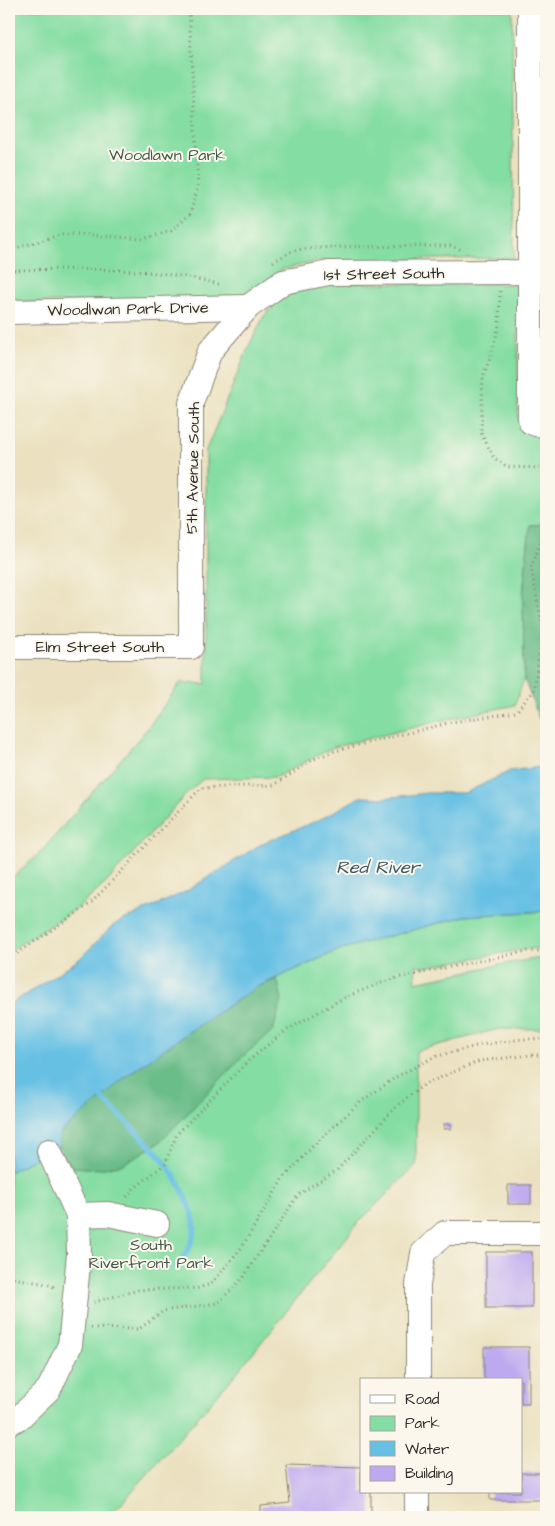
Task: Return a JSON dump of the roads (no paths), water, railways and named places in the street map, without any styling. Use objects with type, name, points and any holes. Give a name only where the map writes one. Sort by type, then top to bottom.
[{"type":"street","points":[[530,9],[538,268],[530,418],[539,423]]},
{"type":"street","name":"1st Street South","points":[[248,307],[283,282],[330,273],[538,268]]},
{"type":"street","name":"Woodlwan Park Drive","points":[[9,312],[248,307]]},
{"type":"street","name":"5th Avenue South","points":[[191,647],[191,403],[210,351],[248,307]]},
{"type":"street","name":"Elm Street South","points":[[9,647],[191,647]]},
{"type":"street","points":[[9,1423],[20,1417],[49,1389],[70,1345],[79,1254],[78,1215],[49,1151]]},
{"type":"street","points":[[78,1215],[114,1216],[158,1224]]},
{"type":"street","points":[[418,1378],[418,1285],[423,1253],[445,1233],[546,1233]]},
{"type":"street","points":[[417,1494],[417,1517]]},
{"type":"water","name":"Red River","points":[[539,767],[546,768],[546,911],[465,916],[341,949],[257,987],[126,1076],[61,1132],[58,1147],[9,1172],[9,1005],[77,961],[115,924],[185,892],[263,843],[321,819],[360,797],[384,798],[427,793],[465,793],[510,771]]},
{"type":"waterway","points":[[102,1098],[159,1155],[178,1181],[189,1203],[194,1225],[193,1239],[176,1267]]},
{"type":"park label","name":"Woodlawn Park","points":[[167,155]]},
{"type":"park label","name":"South Riverfront Park","points":[[151,1254]]}]
